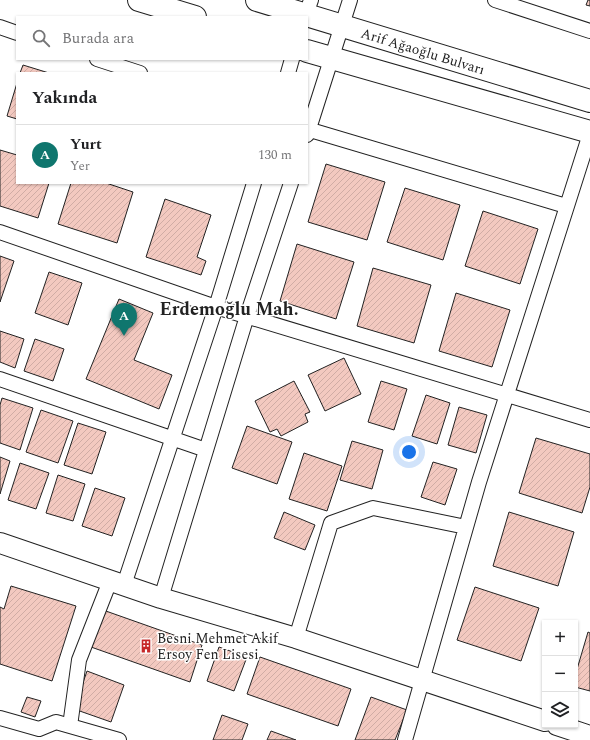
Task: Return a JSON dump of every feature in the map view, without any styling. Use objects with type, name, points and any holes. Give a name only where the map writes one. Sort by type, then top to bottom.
[{"type":"highway","points":[[139,0],[192,16]]},
{"type":"highway","name":"Arif Ağaoğlu Bulvarı","points":[[257,0],[307,11],[342,26],[590,101]]},
{"type":"highway","points":[[308,51],[590,133]]},
{"type":"street","points":[[350,0],[333,59],[308,131],[566,206]]},
{"type":"street","points":[[495,0],[590,31]]},
{"type":"street","points":[[0,27],[16,33]]},
{"type":"street","points":[[100,60],[137,72]]},
{"type":"street","points":[[288,72],[292,60]]},
{"type":"street","points":[[404,740],[506,395],[590,133]]},
{"type":"street","points":[[70,726],[79,660],[117,583],[172,439],[216,307],[254,184]]},
{"type":"street","points":[[161,598],[247,316],[291,184]]},
{"type":"street","points":[[0,232],[216,307],[590,420]]},
{"type":"street","points":[[0,379],[206,450]]},
{"type":"street","points":[[296,638],[331,523],[373,508],[466,527]]},
{"type":"street","points":[[0,543],[161,598],[296,638],[542,720]]},
{"type":"street","points":[[0,718],[40,729],[56,722],[119,740]]},
{"type":"street","points":[[566,728],[590,736]]},
{"type":"building","points":[[588,0],[590,0],[590,6],[586,5]]},
{"type":"building","points":[[23,65],[46,72],[20,72]]},
{"type":"building","points":[[16,86],[16,119],[7,116]]},
{"type":"building","points":[[0,150],[16,155],[16,184],[49,184],[38,218],[0,206]]},
{"type":"building","points":[[326,164],[385,182],[367,240],[308,222]]},
{"type":"building","points":[[71,184],[109,184],[133,192],[117,243],[58,224]]},
{"type":"building","points":[[405,188],[460,205],[443,260],[387,242]]},
{"type":"building","points":[[165,199],[211,215],[197,257],[206,261],[201,275],[146,257]]},
{"type":"building","points":[[483,211],[538,229],[520,284],[465,266]]},
{"type":"building","points":[[297,244],[354,262],[336,319],[280,301]]},
{"type":"building","points":[[0,256],[14,261],[0,302]]},
{"type":"building","points":[[373,268],[431,285],[414,343],[357,326]]},
{"type":"building","points":[[49,272],[82,283],[68,325],[35,313]]},
{"type":"building","points":[[456,293],[510,310],[492,367],[439,351]]},
{"type":"building","points":[[119,299],[153,313],[134,360],[172,375],[159,409],[86,379]]},
{"type":"building","points":[[0,331],[24,339],[15,368],[0,362]]},
{"type":"building","points":[[35,339],[64,349],[53,381],[24,371]]},
{"type":"building","points":[[344,358],[361,394],[325,411],[308,375]]},
{"type":"building","points":[[294,381],[310,412],[305,414],[308,422],[281,436],[277,429],[270,432],[255,401]]},
{"type":"building","points":[[381,381],[407,389],[394,430],[368,422]]},
{"type":"building","points":[[426,395],[450,403],[437,444],[412,436]]},
{"type":"building","points":[[2,398],[33,408],[20,450],[0,443],[0,405]]},
{"type":"building","points":[[459,407],[487,415],[476,453],[448,445]]},
{"type":"building","points":[[41,410],[73,421],[58,463],[26,452]]},
{"type":"building","points":[[78,423],[106,432],[92,474],[64,465]]},
{"type":"building","points":[[247,426],[292,442],[277,484],[232,468]]},
{"type":"building","points":[[536,438],[590,454],[590,487],[582,513],[519,493]]},
{"type":"building","points":[[352,441],[383,450],[372,489],[340,480]]},
{"type":"building","points":[[304,453],[342,466],[327,511],[289,499]]},
{"type":"building","points":[[0,457],[10,461],[0,494]]},
{"type":"building","points":[[433,462],[457,469],[445,505],[421,497]]},
{"type":"building","points":[[20,463],[49,473],[36,509],[8,500]]},
{"type":"building","points":[[58,475],[85,484],[73,521],[46,513]]},
{"type":"building","points":[[95,488],[125,498],[112,536],[82,526]]},
{"type":"building","points":[[284,512],[315,525],[305,550],[274,538]]},
{"type":"building","points":[[509,512],[574,532],[558,586],[493,566]]},
{"type":"building","points":[[11,586],[76,606],[52,681],[0,664],[0,607],[4,609]]},
{"type":"building","points":[[475,587],[539,608],[521,661],[457,640]]},
{"type":"building","name":"Besni Mehmet Akif Ersoy Fen Lisesi","points":[[103,610],[202,645],[190,682],[91,647]]},
{"type":"building","points":[[588,632],[590,633],[590,691],[578,688],[578,666]]},
{"type":"building","points":[[219,647],[247,657],[234,691],[207,681]]},
{"type":"building","name":"Besni Mehmet Akif Ersoy Fen Lisesi","points":[[260,657],[351,689],[338,726],[247,694]]},
{"type":"building","points":[[87,671],[124,685],[111,722],[74,709]]},
{"type":"building","points":[[27,697],[41,701],[35,717],[21,712]]},
{"type":"building","points":[[371,697],[407,710],[395,740],[355,740]]},
{"type":"building","points":[[222,715],[248,724],[242,740],[213,740]]},
{"type":"building","points":[[271,731],[296,740],[267,740]]},
{"type":"place","name":"Yurt","points":[[124,336]]},
{"type":"place","name":"Besni Mehmet Akif Ersoy Fen Lisesi","points":[[146,646]]},
{"type":"district","name":"Erdemoğlu Mah.","points":[[229,309]]}]
